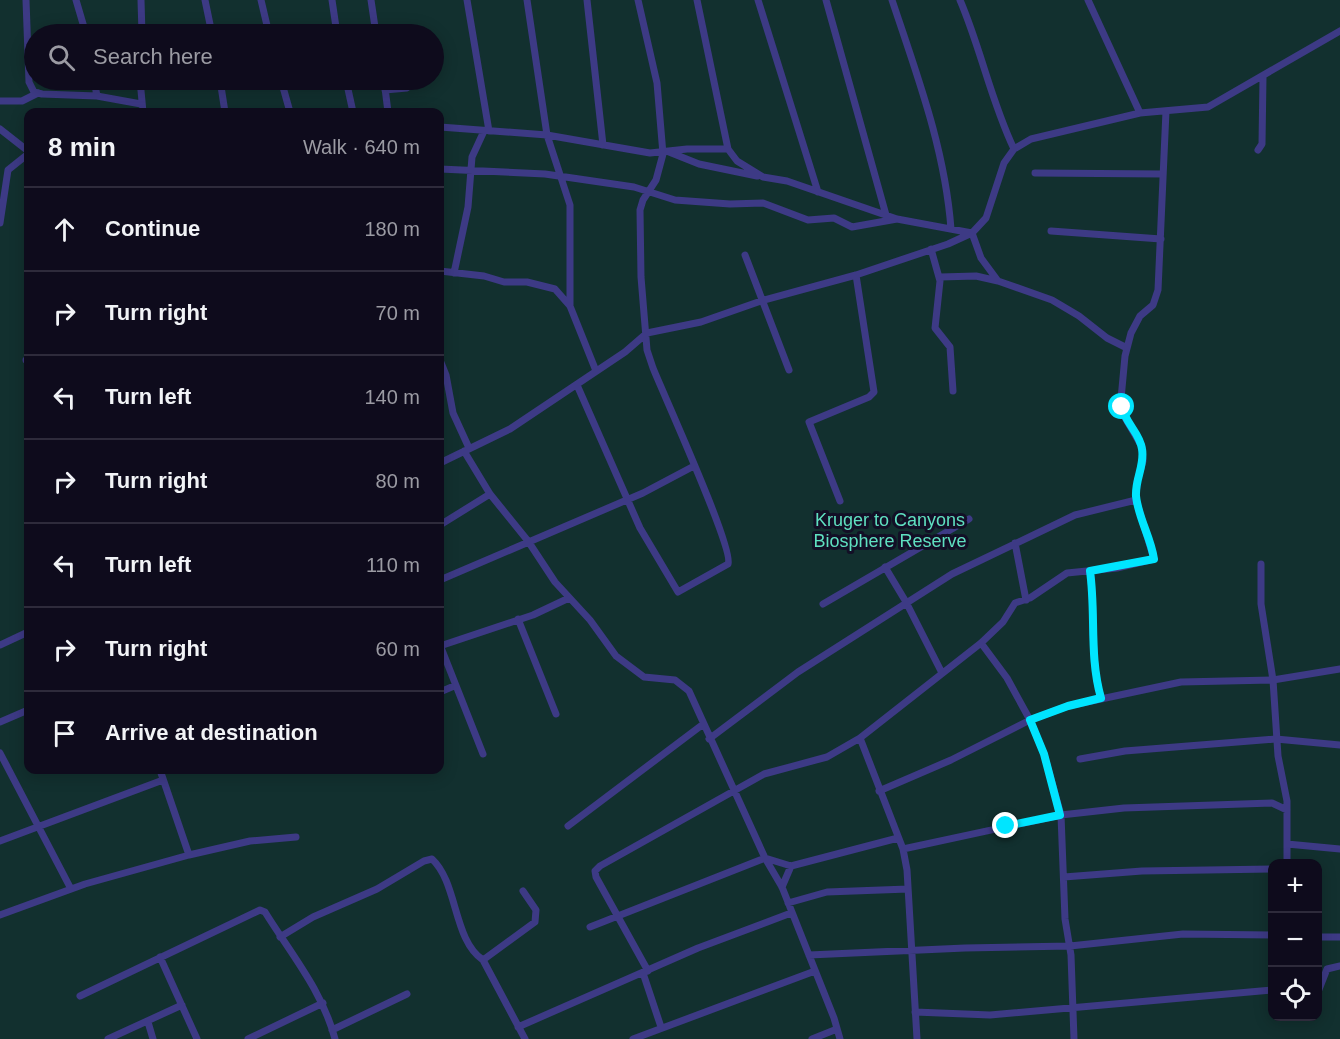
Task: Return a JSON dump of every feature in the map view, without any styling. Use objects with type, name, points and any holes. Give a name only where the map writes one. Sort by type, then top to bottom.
[{"type":"street","points":[[26,0],[27,24]]},
{"type":"street","points":[[76,0],[83,24]]},
{"type":"street","points":[[141,0],[142,24]]},
{"type":"street","points":[[205,0],[210,24]]},
{"type":"street","points":[[261,0],[267,24]]},
{"type":"street","points":[[332,0],[336,24]]},
{"type":"street","points":[[371,0],[375,24]]},
{"type":"street","points":[[454,273],[468,207],[472,157],[486,131],[467,0]]},
{"type":"street","points":[[527,0],[547,135],[571,212],[570,306]]},
{"type":"street","points":[[587,0],[603,145]]},
{"type":"street","points":[[577,385],[648,544],[678,592],[730,562],[720,527],[652,368],[647,350],[639,221],[641,204],[650,192],[666,153],[657,82],[638,0]]},
{"type":"street","points":[[697,0],[728,149],[737,161],[763,177]]},
{"type":"street","points":[[758,0],[818,192]]},
{"type":"street","points":[[826,0],[886,215]]},
{"type":"street","points":[[892,0],[939,145],[945,172],[951,229]]},
{"type":"street","points":[[960,0],[977,43],[994,103],[1014,149]]},
{"type":"street","points":[[1088,0],[1140,113]]},
{"type":"street","points":[[444,461],[510,429],[577,385],[647,333],[701,322],[761,301],[856,275],[972,233],[986,218],[998,177],[1014,149],[1031,139],[1052,132],[1140,113],[1208,107],[1340,31]]},
{"type":"street","points":[[1258,150],[1262,144],[1263,77]]},
{"type":"street","points":[[35,90],[38,93]]},
{"type":"street","points":[[96,90],[97,96]]},
{"type":"street","points":[[140,90],[142,108]]},
{"type":"street","points":[[222,90],[224,108]]},
{"type":"street","points":[[284,90],[289,108]]},
{"type":"street","points":[[348,90],[352,108]]},
{"type":"street","points":[[385,90],[387,108]]},
{"type":"street","points":[[0,101],[22,101],[38,93],[97,96],[141,104]]},
{"type":"street","points":[[661,1027],[645,972],[618,915],[596,877],[596,868],[764,774],[827,757],[860,738],[981,643],[1003,622],[1015,603],[1026,600],[1061,575],[1154,559],[1136,500],[1143,451],[1140,441],[1128,424],[1122,407],[1127,348],[1135,323],[1156,299],[1161,239],[1166,111]]},
{"type":"street","points":[[444,128],[547,135],[666,153],[699,164],[787,181],[853,206],[897,219],[972,233]]},
{"type":"street","points":[[0,129],[24,150]]},
{"type":"street","points":[[666,153],[687,149],[728,149]]},
{"type":"street","points":[[0,223],[8,170],[24,156]]},
{"type":"street","points":[[444,169],[534,172],[634,187],[675,200],[730,204],[763,202],[808,220],[834,218],[852,228],[897,219]]},
{"type":"street","points":[[1035,173],[1163,174]]},
{"type":"street","points":[[1051,231],[1161,239]]},
{"type":"street","points":[[972,233],[981,258],[998,281]]},
{"type":"street","points":[[932,249],[940,277],[935,328],[950,347],[953,392]]},
{"type":"street","points":[[745,255],[789,370]]},
{"type":"street","points":[[444,272],[549,287],[560,293],[570,306],[596,371]]},
{"type":"street","points":[[840,501],[810,422],[869,397],[874,392],[856,275]]},
{"type":"street","points":[[940,277],[976,276],[998,281],[1052,300],[1079,316],[1107,338],[1127,348]]},
{"type":"street","points":[[444,370],[453,413],[466,449],[490,494],[528,541],[555,582],[616,656],[639,674],[650,679],[675,680],[684,685],[693,699],[702,725],[765,858],[782,887],[840,1039]]},
{"type":"street","points":[[444,578],[628,499],[694,466]]},
{"type":"street","points":[[444,523],[490,494]]},
{"type":"street","points":[[709,739],[792,676],[952,574],[1075,515],[1136,500]]},
{"type":"street","points":[[823,604],[969,519]]},
{"type":"street","points":[[1015,543],[1026,600]]},
{"type":"street","points":[[1261,564],[1262,604],[1273,680],[1276,739],[1287,810],[1287,859]]},
{"type":"street","points":[[885,567],[906,602],[942,673]]},
{"type":"street","points":[[1090,571],[1095,604],[1093,649],[1101,698]]},
{"type":"street","points":[[444,644],[518,619],[569,598]]},
{"type":"street","points":[[518,619],[556,714]]},
{"type":"street","points":[[0,645],[24,634]]},
{"type":"street","points":[[981,643],[1006,678],[1030,720],[1044,754],[1060,815],[1065,919],[1070,946],[1074,1039]]},
{"type":"street","points":[[444,657],[483,754]]},
{"type":"street","points":[[879,791],[951,760],[1030,720],[1068,706],[1181,682],[1273,680],[1340,669]]},
{"type":"street","points":[[444,690],[454,686]]},
{"type":"street","points":[[0,722],[24,712]]},
{"type":"street","points":[[568,826],[702,725]]},
{"type":"street","points":[[860,738],[903,849],[908,889],[917,1039]]},
{"type":"street","points":[[1080,759],[1125,751],[1276,739],[1340,744]]},
{"type":"street","points":[[0,753],[70,889]]},
{"type":"street","points":[[162,774],[189,855]]},
{"type":"street","points":[[0,841],[164,780]]},
{"type":"street","points":[[1272,803],[1279,797],[1284,784]]},
{"type":"street","points":[[903,849],[1060,815],[1125,808],[1272,803],[1287,810]]},
{"type":"street","points":[[0,915],[70,889],[189,855],[250,841],[296,837]]},
{"type":"street","points":[[590,927],[765,858],[791,866],[898,838]]},
{"type":"street","points":[[1287,844],[1340,849]]},
{"type":"street","points":[[280,937],[313,917],[367,895],[430,859],[435,863],[450,891],[465,933],[483,960],[525,1039]]},
{"type":"street","points":[[782,887],[791,866]]},
{"type":"street","points":[[1064,877],[1142,871],[1268,869]]},
{"type":"street","points":[[788,903],[827,892],[908,889]]},
{"type":"street","points":[[483,960],[535,922],[536,910],[523,891]]},
{"type":"street","points":[[80,996],[258,910],[265,912],[324,1003],[335,1039]]},
{"type":"street","points":[[518,1027],[791,912]]},
{"type":"street","points":[[808,956],[910,950],[1070,946],[1183,934],[1268,934]]},
{"type":"street","points":[[1322,937],[1340,937]]},
{"type":"street","points":[[160,957],[197,1039]]},
{"type":"street","points":[[1322,979],[1325,971],[1340,966]]},
{"type":"street","points":[[633,1039],[815,971]]},
{"type":"street","points":[[915,1012],[990,1015],[1074,1010],[1268,990]]},
{"type":"street","points":[[332,1030],[407,994]]},
{"type":"street","points":[[248,1039],[324,1003]]},
{"type":"street","points":[[108,1039],[182,1005]]},
{"type":"street","points":[[148,1022],[153,1039]]},
{"type":"street","points":[[812,1039],[837,1029]]},
{"type":"green space","name":"Kruger to Canyons Biosphere Reserve","points":[[0,0],[1340,0],[1340,1039],[0,1039]]},
{"type":"route","points":[[1006,826],[1060,815],[1044,754],[1030,720],[1051,711],[1101,698],[1093,649],[1092,630],[1095,604],[1090,571],[1150,562],[1154,559],[1136,500],[1137,482],[1143,461],[1142,447],[1124,416],[1122,407]]}]
